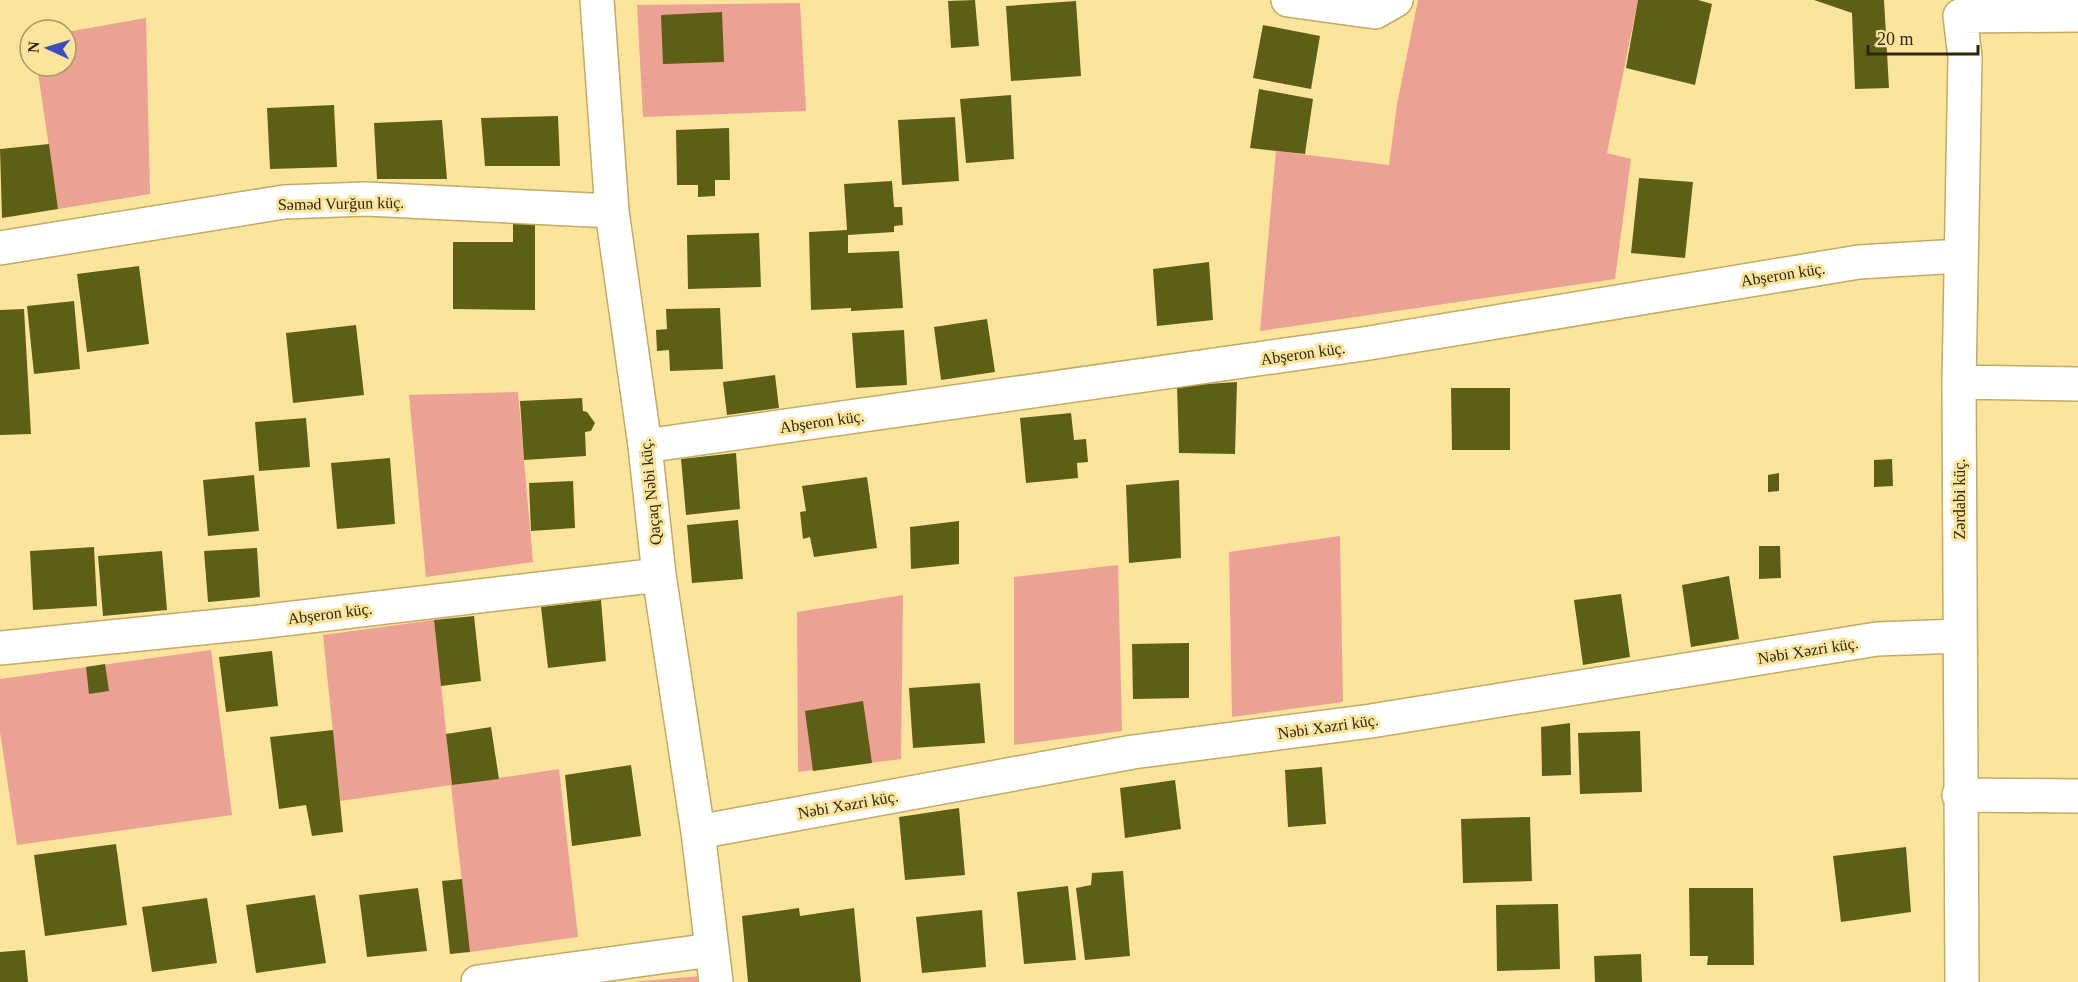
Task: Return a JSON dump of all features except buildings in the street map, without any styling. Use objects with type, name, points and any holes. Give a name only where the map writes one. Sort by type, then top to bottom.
[{"type":"street","name":"Qaçaq Nəbi küç.","points":[[597,0],[612,211],[645,446],[659,574],[698,832],[716,982]]},
{"type":"street","points":[[1288,0],[1375,12],[1396,0]]},
{"type":"street","points":[[1953,8],[2078,15]]},
{"type":"street","name":"Zərdabi küç.","points":[[1953,8],[1965,57],[1959,382],[1959,795],[1962,982]]},
{"type":"street","name":"Səməd Vurğun küç.","points":[[0,248],[284,202],[366,199],[612,211]]},
{"type":"street","name":"Abşeron küç.","points":[[645,446],[1363,344],[1859,262],[1960,256]]},
{"type":"street","points":[[1959,382],[2078,384]]},
{"type":"street","name":"Abşeron küç.","points":[[0,648],[250,623],[659,574]]},
{"type":"street","name":"Nəbi Xəzri küç.","points":[[698,832],[1133,752],[1371,721],[1877,639],[1960,636]]},
{"type":"street","points":[[1959,795],[2078,795]]},
{"type":"street","points":[[478,982],[711,950]]},
{"type":"shaded area","points":[[1418,0],[1638,0],[1607,153],[1631,159],[1615,279],[1260,331],[1276,151],[1389,165],[1397,104]]},
{"type":"shaded area","points":[[800,3],[806,111],[643,117],[637,5]]},
{"type":"shaded area","points":[[146,18],[150,194],[58,209],[39,78],[78,78],[78,30]]},
{"type":"shaded area","points":[[518,392],[533,562],[426,577],[409,395]]},
{"type":"shaded area","points":[[1340,536],[1343,702],[1232,717],[1229,552]]},
{"type":"shaded area","points":[[1118,565],[1122,731],[1014,745],[1014,577]]},
{"type":"shaded area","points":[[903,595],[901,759],[798,772],[797,612]]},
{"type":"shaded area","points":[[434,620],[452,785],[559,769],[578,937],[470,952],[451,785],[340,801],[323,635]]},
{"type":"shaded area","points":[[211,650],[232,815],[17,845],[0,732],[0,679]]},
{"type":"shaded area","points":[[700,976],[701,982],[631,982]]}]
